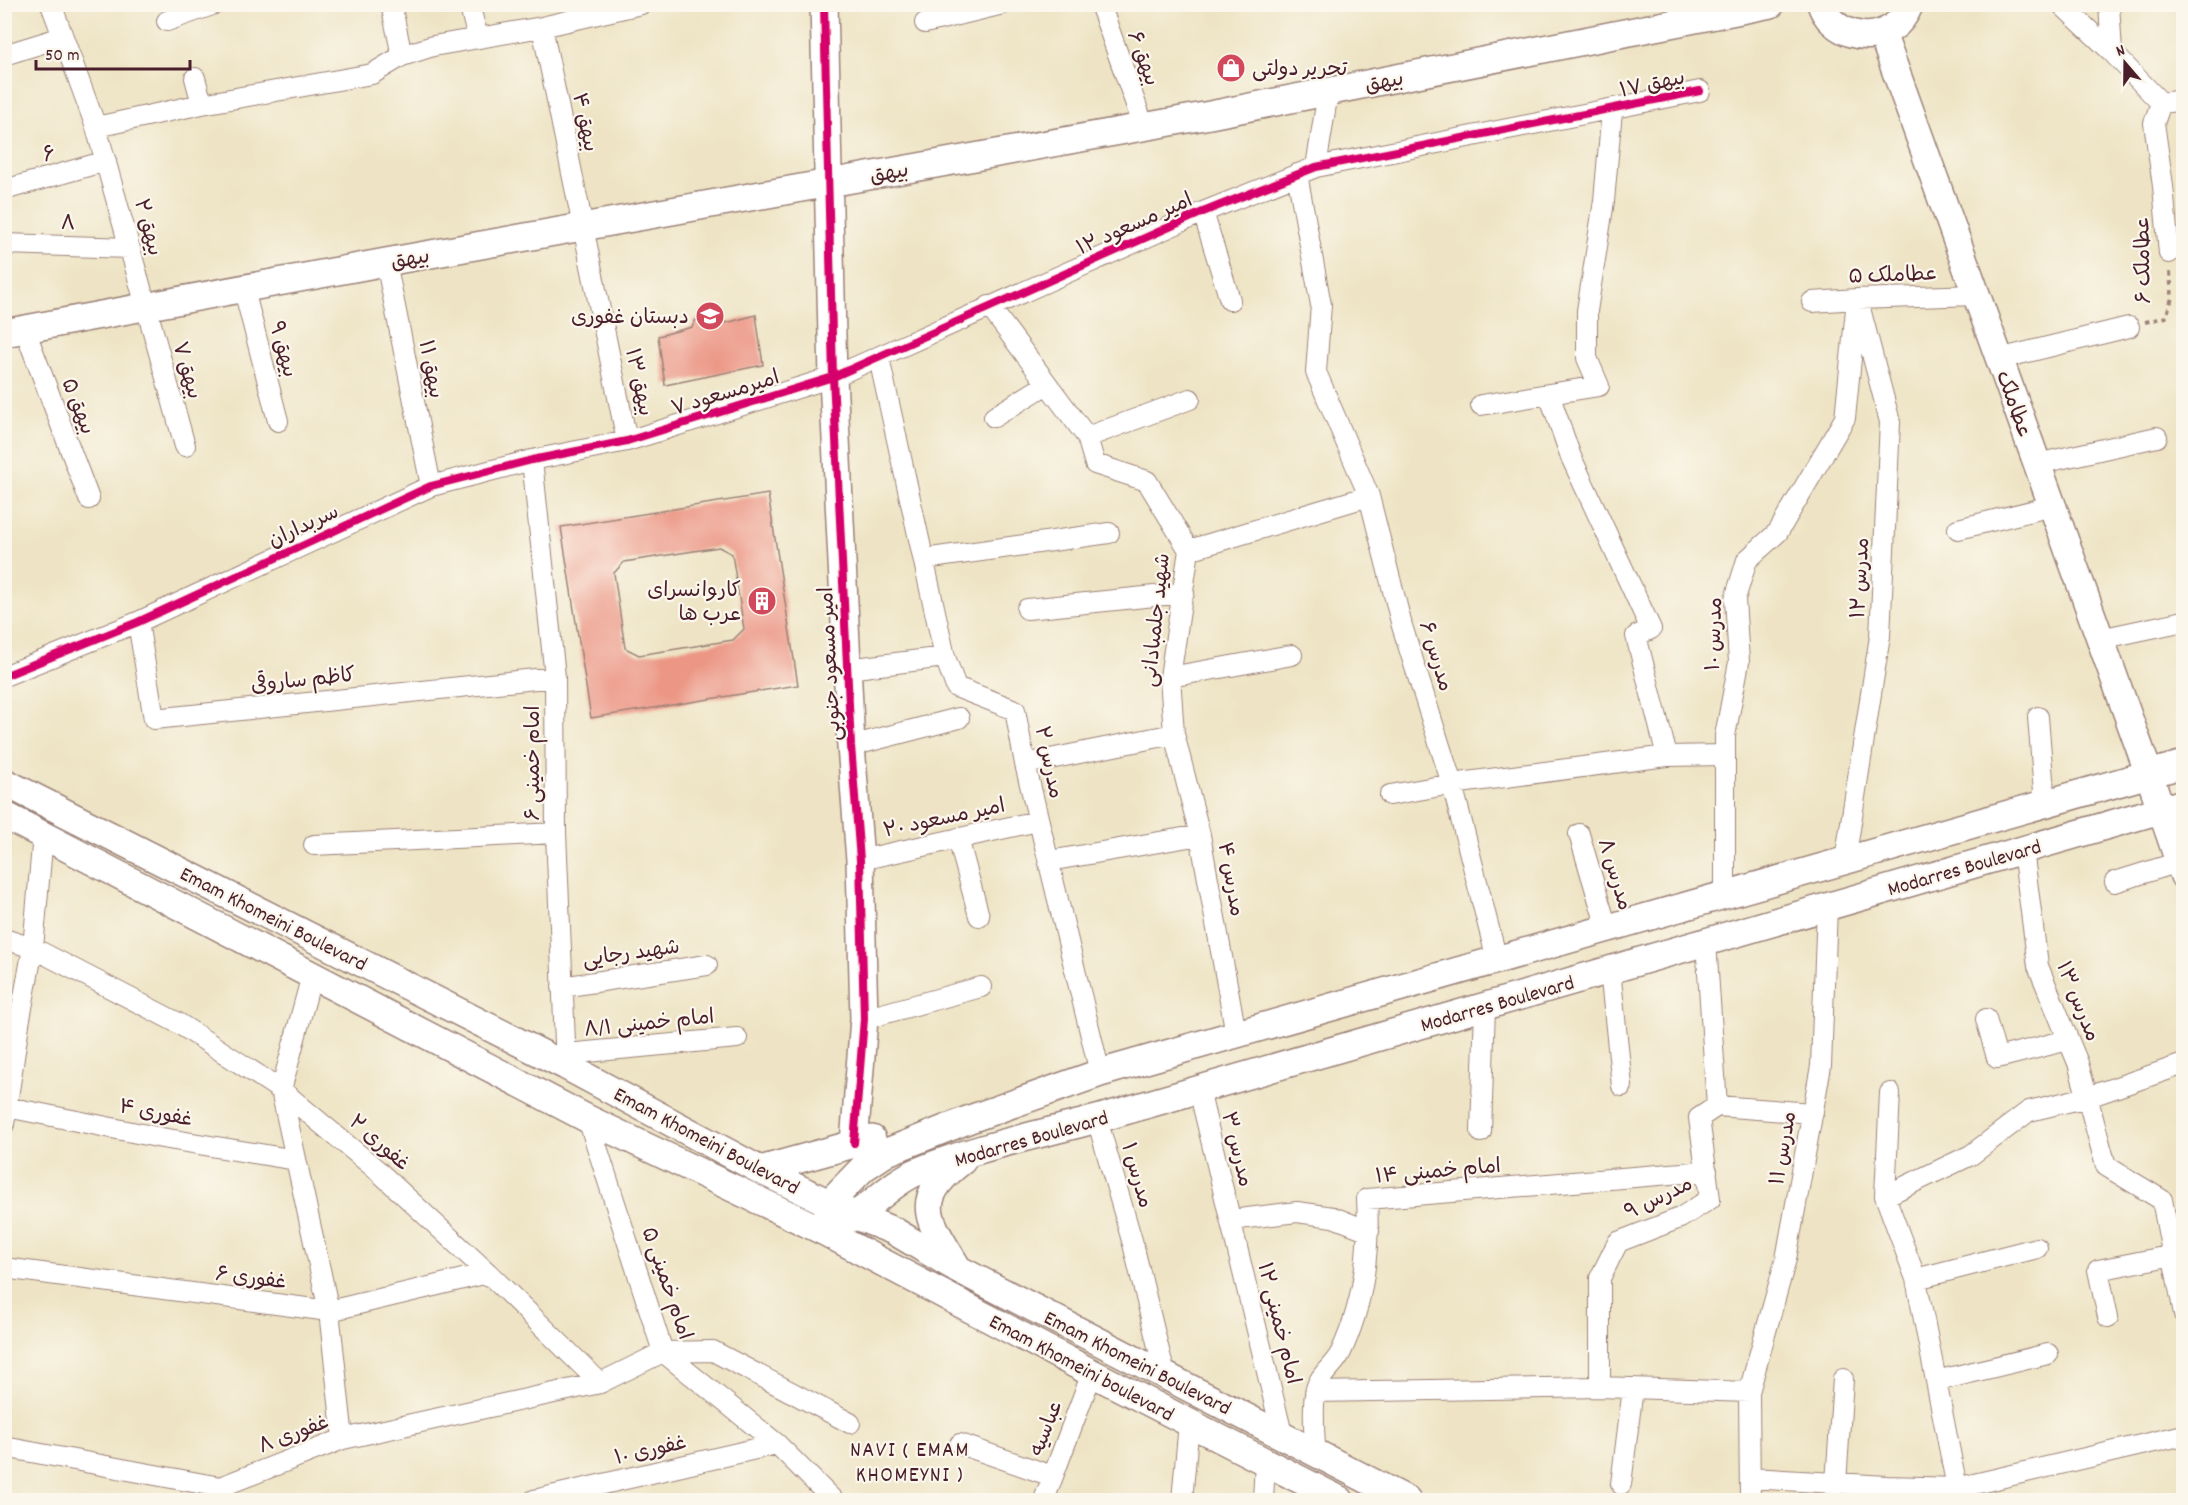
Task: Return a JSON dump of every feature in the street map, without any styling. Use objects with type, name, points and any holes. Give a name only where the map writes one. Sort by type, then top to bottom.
[{"type":"main road","name":"امیر مسعود جنوبی","points":[[824,4],[833,377],[851,746],[860,860],[864,1018],[854,1143]]},
{"type":"main road","name":"بیهق","points":[[15,332],[386,262],[1144,127],[1771,4]]},
{"type":"main road","points":[[1821,4],[1830,20],[1840,29],[1861,35],[1882,33],[1894,27],[1910,4]]},
{"type":"main road","name":"عطاملک","points":[[1882,33],[2149,774],[2172,806],[2181,869]]},
{"type":"main road","name":"Modarres Boulevard","points":[[970,1119],[1100,1073],[2184,764]]},
{"type":"main road","name":"Emam Khomeini Boulevard","points":[[4,782],[480,1022],[566,1060],[760,1170],[856,1216],[894,1231],[958,1269],[1407,1500]]},
{"type":"main road","name":"Modarres Boulevard","points":[[825,1232],[856,1216],[887,1190],[917,1172],[975,1151],[1199,1090],[2172,806]]},
{"type":"main road","name":"Emam Khomeini Boulevard","points":[[4,815],[588,1119],[825,1232]]},
{"type":"main road","points":[[1497,960],[1497,1003]]},
{"type":"main road","points":[[461,1053],[480,1022]]},
{"type":"main road","points":[[760,1170],[854,1143],[970,1119]]},
{"type":"main road","points":[[825,1232],[829,1203],[863,1168],[887,1152],[970,1119]]},
{"type":"main road","points":[[942,1294],[958,1269],[933,1226],[928,1202],[936,1184],[946,1173],[975,1151]]},
{"type":"main road","name":"Emam Khomeini boulevard","points":[[825,1232],[1092,1373],[1340,1500]]},
{"type":"street","name":"بیهق ۲","points":[[51,4],[96,127],[145,306]]},
{"type":"street","points":[[167,21],[215,4]]},
{"type":"street","points":[[391,4],[402,56]]},
{"type":"street","points":[[469,4],[478,38]]},
{"type":"street","points":[[96,127],[202,104],[372,74],[402,56],[433,46],[542,27],[641,4]]},
{"type":"street","points":[[925,23],[1003,4]]},
{"type":"street","name":"بیهق ۶","points":[[1100,4],[1144,127]]},
{"type":"street","points":[[2061,4],[2161,103],[2184,100]]},
{"type":"street","points":[[2109,4],[2112,52]]},
{"type":"street","name":"بیهق ۴","points":[[542,27],[583,227]]},
{"type":"street","points":[[4,55],[62,37]]},
{"type":"street","points":[[195,78],[202,104]]},
{"type":"street","points":[[1316,167],[1328,92]]},
{"type":"street","name":"بیهق ۱۷","points":[[1462,139],[1700,92]]},
{"type":"street","name":"عطاملک ۶","points":[[2161,103],[2154,123],[2169,253]]},
{"type":"street","points":[[1481,405],[1599,386],[1587,358],[1587,311],[1604,201],[1612,110]]},
{"type":"street","name":"امیر مسعود ۱۲","points":[[833,377],[1203,212],[1297,174],[1316,167],[1462,139]]},
{"type":"street","name":"۶","points":[[4,190],[106,161]]},
{"type":"street","name":"مدرس ۶","points":[[1297,174],[1321,304],[1316,372],[1369,496],[1402,626],[1452,784],[1497,960]]},
{"type":"street","points":[[1203,212],[1230,300]]},
{"type":"street","name":"بیهق ۱۳","points":[[583,227],[627,441]]},
{"type":"street","name":"۸","points":[[4,244],[130,248]]},
{"type":"street","name":"بیهق ۱۱","points":[[386,262],[431,486]]},
{"type":"street","name":"بیهق ۹","points":[[244,290],[278,421]]},
{"type":"street","name":"عطاملک ۵","points":[[1812,302],[1976,295]]},
{"type":"street","name":"مدرس ۱۰","points":[[1725,895],[1725,736],[1739,662],[1735,599],[1748,560],[1779,532],[1845,418],[1857,299]]},
{"type":"street","name":"مدرس ۱۲","points":[[1845,861],[1880,636],[1890,422],[1857,299]]},
{"type":"street","name":"بیهق ۷","points":[[145,306],[184,446]]},
{"type":"street","name":"شهید جلمبادانی","points":[[989,306],[1087,437],[1095,464],[1147,481],[1189,550],[1170,677],[1174,734]]},
{"type":"street","name":"عطاملک ۶","points":[[1999,359],[2129,327]]},
{"type":"street","name":"بیهق ۵","points":[[15,332],[89,499]]},
{"type":"street","name":"مدرس ۲","points":[[879,358],[945,657],[956,687],[1015,710],[1038,821],[1050,861],[1100,1073]]},
{"type":"street","name":"امیرمسعود ۷","points":[[627,441],[833,377]]},
{"type":"street","points":[[994,417],[1047,384]]},
{"type":"street","points":[[1549,394],[1571,458],[1651,629],[1636,636],[1666,756]]},
{"type":"street","points":[[1087,437],[1190,399]]},
{"type":"street","points":[[2037,464],[2157,437]]},
{"type":"street","name":"سربداران","points":[[4,676],[138,622],[431,486],[532,460],[627,441]]},
{"type":"street","name":"امام خمینی ۶","points":[[532,460],[555,677],[556,833],[566,1060]]},
{"type":"street","points":[[1189,550],[1369,496]]},
{"type":"street","points":[[1958,529],[2052,506]]},
{"type":"street","points":[[924,559],[1109,533]]},
{"type":"street","points":[[1027,609],[1184,593]]},
{"type":"street","points":[[2100,639],[2184,621]]},
{"type":"street","name":"کاظم ساروقی","points":[[138,622],[154,719],[555,677]]},
{"type":"street","points":[[1170,677],[1292,655]]},
{"type":"street","points":[[847,669],[945,657]]},
{"type":"street","points":[[2038,717],[2045,804]]},
{"type":"street","points":[[851,746],[959,718]]},
{"type":"street","points":[[1025,764],[1174,734]]},
{"type":"street","name":"مدرس ۴","points":[[1174,734],[1200,835],[1236,1034]]},
{"type":"street","points":[[1390,795],[1452,784],[1666,756],[1725,754]]},
{"type":"street","name":"امیر مسعود ۲۰","points":[[860,860],[1038,821]]},
{"type":"street","points":[[314,845],[556,833]]},
{"type":"street","name":"مدرس ۸","points":[[1579,834],[1607,928]]},
{"type":"street","points":[[6,1116],[12,1026],[33,948],[43,835]]},
{"type":"street","points":[[1050,861],[1200,835]]},
{"type":"street","points":[[958,838],[979,916]]},
{"type":"street","name":"مدرس ۱۳","points":[[2023,850],[2038,966],[2088,1097],[2106,1166],[2162,1200],[2178,1255],[2184,1314]]},
{"type":"street","points":[[2115,882],[2181,869]]},
{"type":"street","name":"مدرس ۱۱","points":[[1750,1500],[1749,1392],[1786,1259],[1821,1066],[1827,907]]},
{"type":"street","name":"غفوری ۲","points":[[4,939],[33,948],[178,1023],[281,1090],[377,1170],[488,1273],[600,1383]]},
{"type":"street","points":[[1706,942],[1717,1106],[1813,1113]]},
{"type":"street","name":"شهید رجایی","points":[[562,987],[707,965]]},
{"type":"street","points":[[1610,970],[1622,1086]]},
{"type":"street","points":[[312,975],[281,1090],[329,1311],[343,1439]]},
{"type":"street","points":[[864,1018],[981,987]]},
{"type":"street","points":[[1481,1132],[1497,1003]]},
{"type":"street","points":[[1986,1019],[1997,1058],[2068,1040]]},
{"type":"street","name":"امام خمینی ۸/۱","points":[[566,1060],[737,1038]]},
{"type":"street","points":[[1886,1196],[1971,1155],[2029,1111],[2088,1097],[2184,1064]]},
{"type":"street","name":"مدرس ۳","points":[[1199,1090],[1231,1220]]},
{"type":"street","points":[[1890,1093],[1886,1196],[1916,1279],[1958,1494]]},
{"type":"street","name":"مدرس ۹","points":[[1600,1387],[1600,1278],[1618,1242],[1680,1218],[1710,1199],[1699,1118],[1717,1106]]},
{"type":"street","name":"غفوری ۴","points":[[6,1116],[296,1160]]},
{"type":"street","name":"امام خمینی ۵","points":[[588,1119],[663,1352],[777,1444],[833,1500]]},
{"type":"street","name":"مدرس ۱","points":[[1097,1119],[1133,1244],[1165,1375]]},
{"type":"street","name":"امام خمینی ۱۴","points":[[1315,1392],[1322,1376],[1340,1355],[1354,1321],[1368,1259],[1368,1199],[1707,1171]]},
{"type":"street","points":[[1231,1220],[1297,1212],[1333,1217],[1369,1231]]},
{"type":"street","name":"امام خمینی ۱۲","points":[[1231,1220],[1283,1438]]},
{"type":"street","points":[[1916,1279],[2037,1248]]},
{"type":"street","points":[[2108,1317],[2098,1270],[2178,1255]]},
{"type":"street","name":"غفوری ۶","points":[[4,1268],[329,1311],[488,1273]]},
{"type":"street","points":[[600,1383],[663,1352],[713,1351],[850,1423]]},
{"type":"street","points":[[1936,1381],[2048,1354]]},
{"type":"street","name":"عباسیه","points":[[1044,1500],[1092,1373]]},
{"type":"street","points":[[1836,1483],[1843,1379]]},
{"type":"street","name":"غفوری ۸","points":[[4,1447],[220,1487],[343,1439],[600,1383]]},
{"type":"street","points":[[1315,1453],[1315,1392],[1600,1387],[1749,1392]]},
{"type":"street","points":[[1621,1484],[1633,1388]]},
{"type":"street","points":[[1182,1500],[1189,1423]]},
{"type":"street","points":[[1751,1478],[1958,1494],[2184,1435]]},
{"type":"street","name":"غفوری ۱۰","points":[[534,1500],[777,1444]]},
{"type":"street","points":[[960,1444],[1052,1476]]},
{"type":"street","points":[[1263,1500],[1265,1462]]},
{"type":"building","points":[[756,315],[763,365],[665,385],[658,336],[692,327],[700,318],[722,319],[726,323]]},
{"type":"building","name":"کاروانسرای عرب ها","points":[[768,494],[798,685],[591,718],[561,527]],"holes":[[[719,547],[732,554],[744,629],[733,640],[639,655],[625,648],[614,573],[624,562]]]},
{"type":"cycle path","points":[[824,4],[833,377],[851,746],[860,860],[864,1019],[854,1143]]},
{"type":"cycle path","points":[[4,676],[138,622],[431,486],[532,460],[627,441],[833,377],[1203,212],[1316,167],[1700,91]]},
{"type":"place","name":"تحریر دولتی","points":[[1231,68]]},
{"type":"place","name":"دبستان غفوری","points":[[710,316]]},
{"type":"place","name":"کاروانسرای عرب ها","points":[[762,601]]},
{"type":"district","name":"NAVI ( EMAM KHOMEYNI )","points":[[910,1460]]}]
